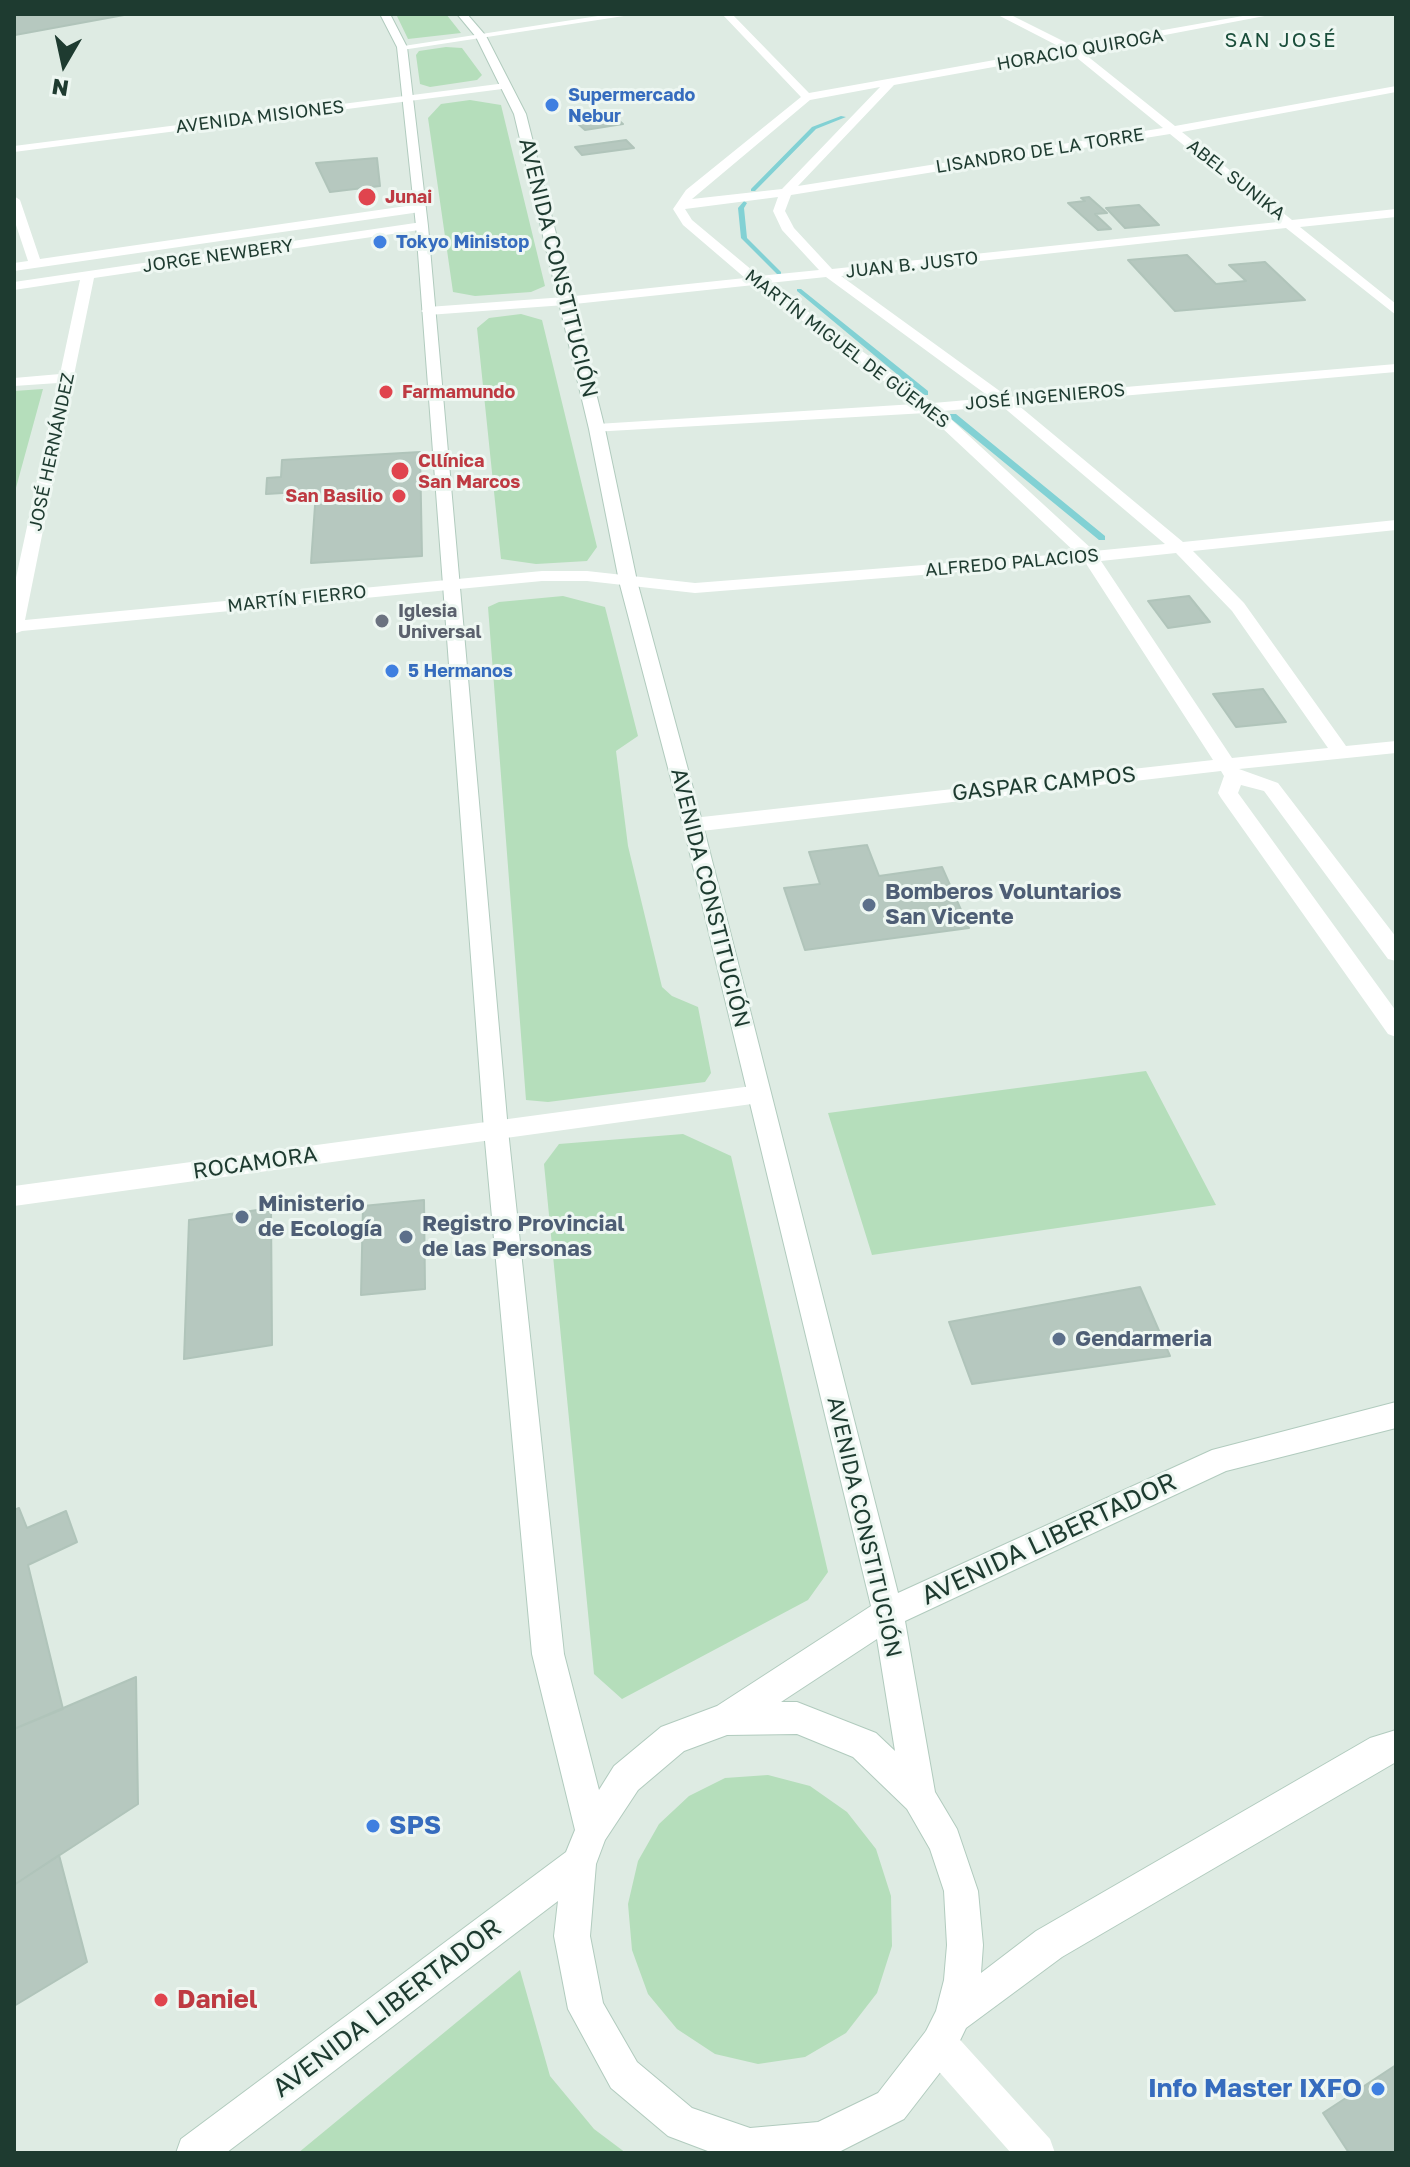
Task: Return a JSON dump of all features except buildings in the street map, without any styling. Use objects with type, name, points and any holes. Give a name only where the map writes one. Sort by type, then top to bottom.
[{"type":"street","points":[[385,14],[402,47],[421,217],[496,1130],[548,1654],[592,1830]]},
{"type":"street","name":"AVENIDA CONSTITUCIÓN","points":[[462,14],[481,36],[520,114],[597,429],[628,581],[693,825],[888,1613],[919,1797]]},
{"type":"street","points":[[402,47],[632,14]]},
{"type":"street","points":[[683,204],[690,193],[807,97],[727,14]]},
{"type":"street","name":"ABEL SUNIKA","points":[[1001,14],[1075,51],[1111,64],[1168,109]]},
{"type":"street","points":[[1220,14],[1235,20]]},
{"type":"street","name":"HORACIO QUIROGA","points":[[807,97],[1270,14]]},
{"type":"street","name":"ABEL SUNIKA","points":[[1075,51],[1172,130],[1294,218],[1396,311]]},
{"type":"street","points":[[889,84],[786,192],[779,211],[788,230],[830,274],[1003,400],[1180,548],[1238,607],[1341,753]]},
{"type":"street","name":"AVENIDA MISIONES","points":[[14,149],[506,86]]},
{"type":"street","name":"LISANDRO DE LA TORRE","points":[[683,204],[786,192],[1172,130],[1396,89]]},
{"type":"street","name":"ABEL SUNIKA","points":[[1180,118],[1203,136]]},
{"type":"street","points":[[14,200],[35,264]]},
{"type":"street","name":"MARTÍN MIGUEL DE GÜEMES","points":[[683,204],[679,209],[687,222],[758,282],[930,408],[1090,557],[1230,770],[1228,793],[1396,1028]]},
{"type":"street","name":"JUAN B. JUSTO","points":[[428,311],[758,282],[1294,218],[1309,222],[1396,213]]},
{"type":"street","name":"JORGE NEWBERY","points":[[14,267],[421,217]]},
{"type":"street","name":"JORGE NEWBERY","points":[[14,286],[421,217]]},
{"type":"street","name":"ABEL SUNIKA","points":[[1309,222],[1322,232]]},
{"type":"street","name":"JOSÉ HERNÁNDEZ","points":[[14,627],[69,378],[88,275]]},
{"type":"street","name":"JOSÉ INGENIEROS","points":[[597,429],[930,408],[1396,368]]},
{"type":"street","points":[[14,382],[69,378]]},
{"type":"street","name":"ALFREDO PALACIOS","points":[[628,581],[695,588],[1090,557],[1396,525]]},
{"type":"street","name":"MARTÍN FIERRO","points":[[14,627],[542,576],[628,581]]},
{"type":"street","name":"GASPAR CAMPOS","points":[[693,825],[1230,770],[1396,747]]},
{"type":"street","points":[[1230,770],[1271,787],[1396,953]]},
{"type":"street","name":"ROCAMORA","points":[[14,1196],[759,1094]]},
{"type":"street","name":"AVENIDA LIBERTADOR","points":[[727,1719],[888,1613],[1222,1459],[1396,1415]]},
{"type":"street","points":[[946,2029],[962,1980],[965,1945],[961,1891],[945,1841],[919,1797],[864,1745],[797,1718],[727,1719],[673,1739],[626,1778],[592,1830],[579,1864],[572,1936],[586,2009],[624,2075],[681,2123],[750,2147],[816,2147],[891,2106],[946,2029],[1049,1944],[1382,1750],[1396,1746]]},
{"type":"street","name":"AVENIDA LIBERTADOR","points":[[195,2153],[579,1864]]},
{"type":"street","points":[[946,2029],[1036,2153]]},
{"type":"green space","points":[[396,14],[446,14],[461,33],[408,39]]},
{"type":"green space","points":[[462,48],[482,75],[477,80],[430,87],[420,84],[416,55],[419,51]]},
{"type":"green space","points":[[470,100],[501,105],[545,286],[531,292],[475,296],[453,292],[428,118],[441,104]]},
{"type":"green space","points":[[521,314],[542,320],[597,547],[587,561],[536,564],[501,559],[477,328],[489,318]]},
{"type":"green space","points":[[43,389],[14,495],[14,391]]},
{"type":"green space","points":[[563,596],[605,607],[638,736],[616,751],[628,846],[662,987],[672,996],[698,1007],[711,1073],[705,1082],[548,1102],[526,1100],[488,607],[499,602]]},
{"type":"green space","points":[[1146,1071],[1216,1205],[872,1255],[828,1113]]},
{"type":"green space","points":[[683,1134],[731,1156],[828,1572],[808,1600],[622,1699],[594,1674],[544,1164],[559,1144]]},
{"type":"green space","points":[[768,1775],[810,1786],[847,1812],[876,1849],[891,1896],[892,1946],[877,1993],[846,2033],[805,2057],[758,2064],[715,2054],[677,2029],[648,1994],[632,1950],[628,1904],[638,1861],[659,1824],[689,1796],[725,1778]]},
{"type":"green space","points":[[520,1970],[550,2076],[594,2129],[626,2153],[298,2153]]},
{"type":"waterway","points":[[753,190],[814,128],[843,117]]},
{"type":"waterway","points":[[744,203],[741,208],[744,238],[779,273]]},
{"type":"waterway","points":[[799,290],[925,393]]},
{"type":"waterway","points":[[953,416],[1102,538]]},
{"type":"place","name":"Supermercado Nebur","points":[[552,105]]},
{"type":"place","name":"Junai","points":[[367,197]]},
{"type":"place","name":"Tokyo Ministop","points":[[380,242]]},
{"type":"place","name":"Farmamundo","points":[[386,392]]},
{"type":"place","name":"Cllínica San Marcos","points":[[400,471]]},
{"type":"place","name":"San Basilio","points":[[399,496]]},
{"type":"place","name":"Iglesia Universal","points":[[382,621]]},
{"type":"place","name":"5 Hermanos","points":[[392,671]]},
{"type":"place","name":"Bomberos Voluntarios San Vicente","points":[[869,905]]},
{"type":"place","name":"Ministerio de Ecología","points":[[242,1217]]},
{"type":"place","name":"Registro Provincial de las Personas","points":[[406,1237]]},
{"type":"place","name":"Gendarmeria","points":[[1059,1339]]},
{"type":"place","name":"SPS","points":[[373,1826]]},
{"type":"place","name":"Daniel","points":[[161,2000]]},
{"type":"place","name":"Info Master IXFO","points":[[1378,2089]]},
{"type":"district","name":"SAN JOSÉ","points":[[1281,41]]}]
